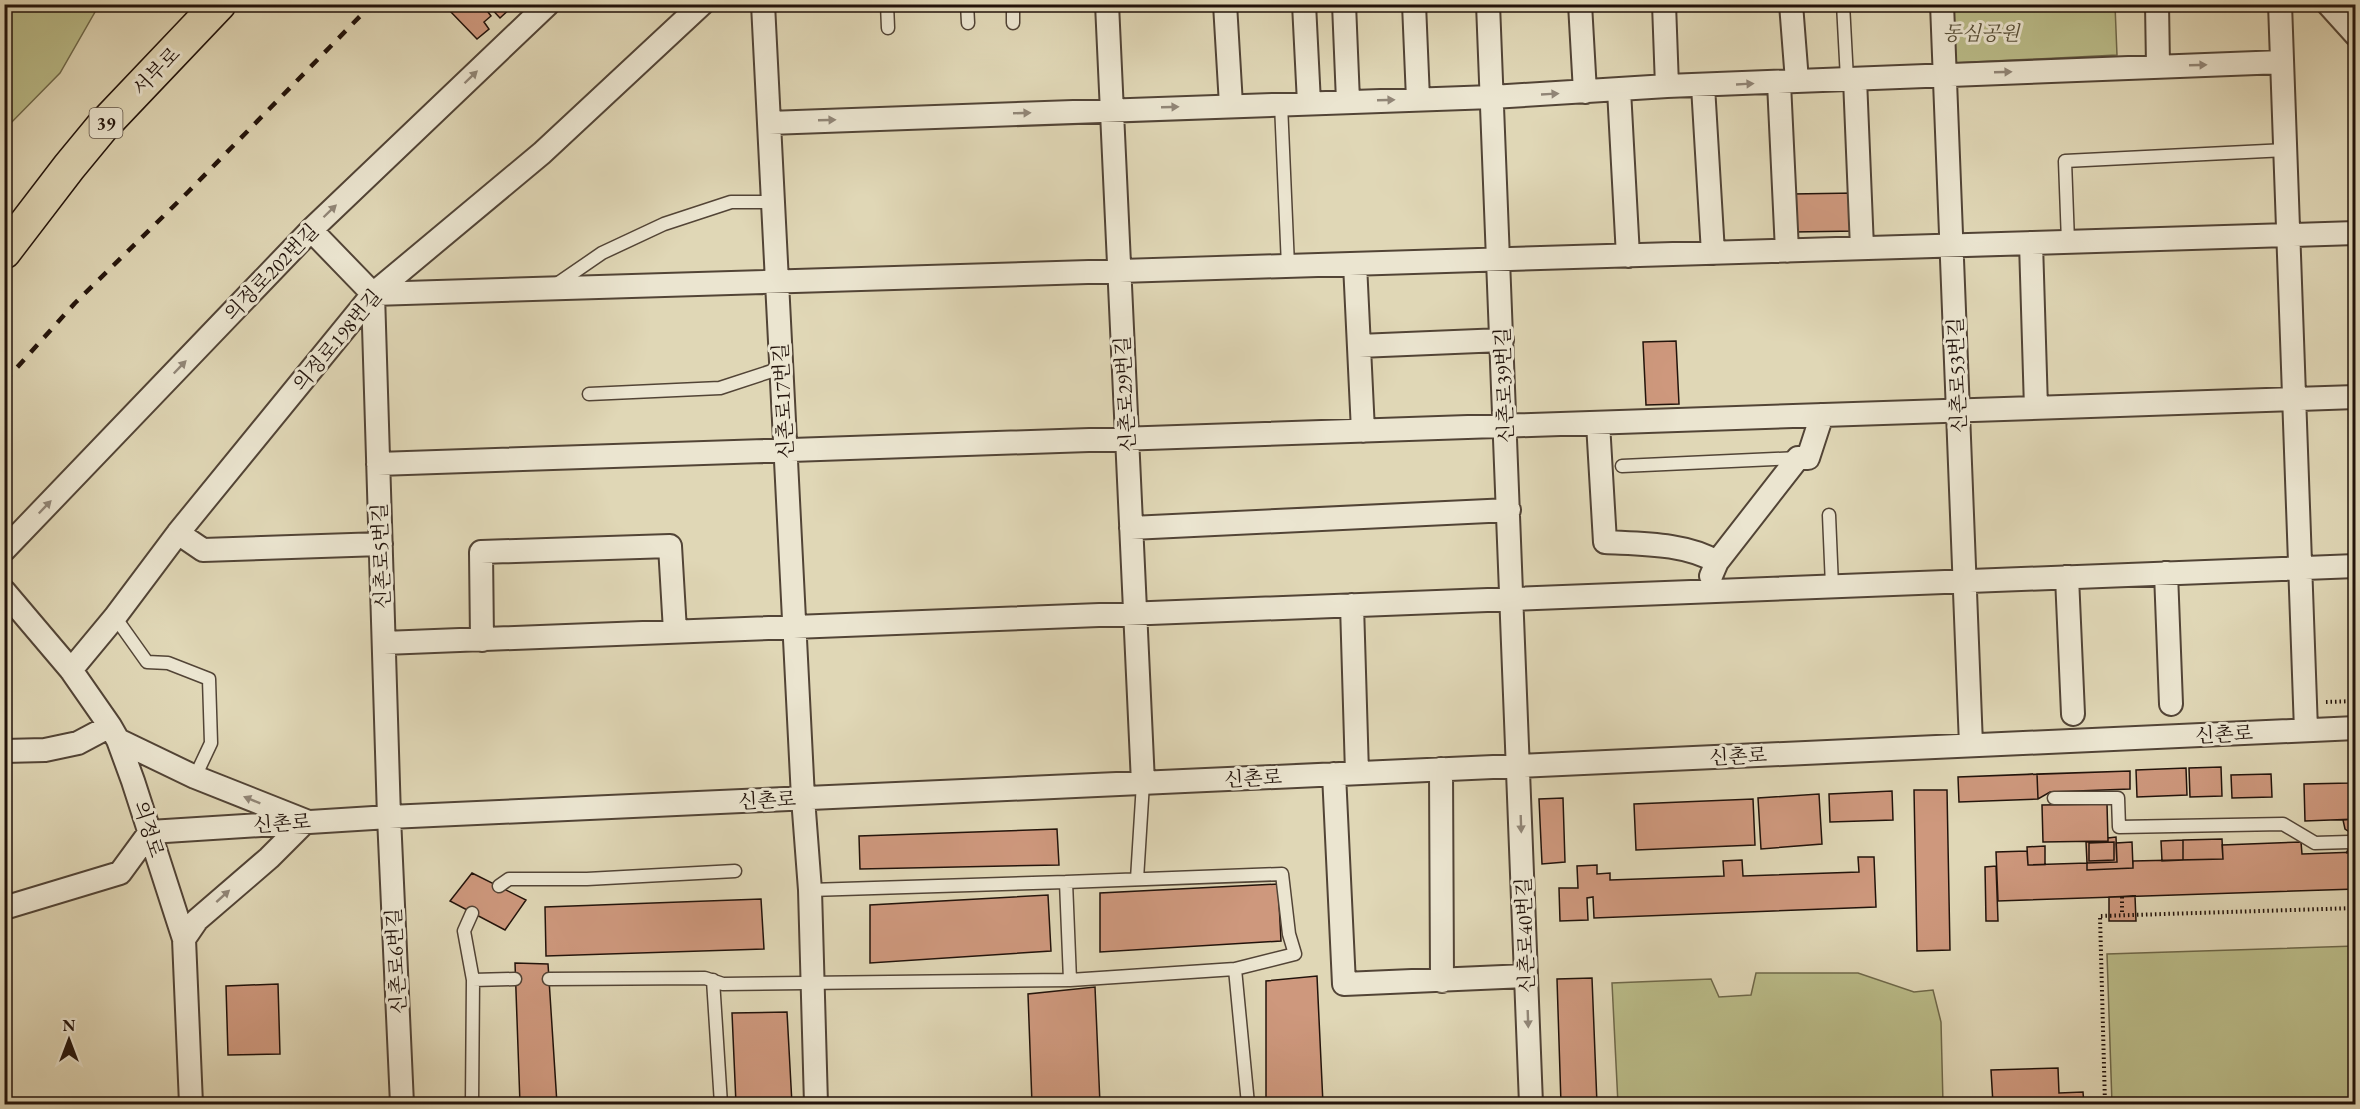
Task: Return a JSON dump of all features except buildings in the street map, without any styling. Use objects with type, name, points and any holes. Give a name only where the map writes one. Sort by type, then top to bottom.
[{"type":"main road","name":"서부로","points":[[4,252],[19,218],[219,4]]},
{"type":"street","name":"의정로202번길","points":[[4,550],[311,230],[548,4]]},
{"type":"street","name":"의정로198번길","points":[[71,670],[115,617],[178,533],[373,294],[542,153],[702,4]]},
{"type":"street","name":"신촌로17번길","points":[[763,4],[803,798],[810,890],[816,1104]]},
{"type":"street","name":"신촌로29번길","points":[[1107,4],[1143,783]]},
{"type":"street","points":[[1225,4],[1231,105]]},
{"type":"street","points":[[1304,4],[1309,103]]},
{"type":"street","points":[[1344,4],[1348,101]]},
{"type":"street","points":[[1414,4],[1418,99]]},
{"type":"street","name":"신촌로39번길","points":[[1488,4],[1519,766]]},
{"type":"street","points":[[1580,4],[1585,92]]},
{"type":"street","points":[[1664,4],[1667,86]]},
{"type":"street","points":[[1787,251],[1791,4]]},
{"type":"street","name":"신촌로53번길","points":[[1942,4],[1971,745]]},
{"type":"street","points":[[2157,4],[2158,66]]},
{"type":"street","points":[[2280,4],[2306,730]]},
{"type":"street","points":[[2328,4],[2355,35]]},
{"type":"street","points":[[769,123],[1492,97],[1667,86],[2282,62]]},
{"type":"street","points":[[1851,79],[1862,248]]},
{"type":"street","points":[[1703,86],[1713,253]]},
{"type":"street","points":[[1619,90],[1628,256]]},
{"type":"street","points":[[311,230],[373,294],[2355,233]]},
{"type":"street","points":[[2031,243],[2036,408]]},
{"type":"street","points":[[1355,264],[1363,431]]},
{"type":"street","name":"신촌로5번길","points":[[373,294],[389,817]]},
{"type":"street","points":[[1359,346],[1502,339]]},
{"type":"street","points":[[378,464],[2355,397]]},
{"type":"street","points":[[1706,591],[1717,562],[1798,458],[1808,458],[1822,415]]},
{"type":"street","points":[[1598,423],[1605,542],[1643,544],[1701,552],[1717,562]]},
{"type":"street","points":[[1131,528],[1509,510]]},
{"type":"street","points":[[178,533],[203,550],[381,544]]},
{"type":"street","points":[[482,640],[481,552],[670,546],[675,631]]},
{"type":"street","points":[[384,643],[2355,566]]},
{"type":"street","points":[[2166,573],[2171,704]]},
{"type":"street","points":[[2067,577],[2073,714]]},
{"type":"street","name":"의정로","points":[[4,591],[71,670],[114,733],[150,832],[184,939],[191,1104]]},
{"type":"street","points":[[1352,605],[1357,773]]},
{"type":"street","name":"신촌로","points":[[150,832],[389,817],[2355,728]]},
{"type":"street","points":[[4,751],[45,750],[114,733],[195,777],[306,821],[269,858],[197,920],[184,939]]},
{"type":"street","name":"신촌로40번길","points":[[1519,766],[1531,1104]]},
{"type":"street","points":[[1441,769],[1442,981]]},
{"type":"street","points":[[1334,774],[1344,984],[1526,976]]},
{"type":"street","name":"신촌로6번길","points":[[389,817],[402,1104]]},
{"type":"street","points":[[4,908],[120,873],[150,832]]},
{"type":"lane","points":[[887,4],[888,28]]},
{"type":"lane","points":[[967,4],[968,22]]},
{"type":"lane","points":[[1013,4],[1013,23]]},
{"type":"lane","points":[[1843,4],[1851,79]]},
{"type":"lane","points":[[1281,104],[1288,266]]},
{"type":"lane","points":[[2068,242],[2065,161],[2286,150]]},
{"type":"lane","points":[[550,289],[602,253],[664,224],[731,202],[773,202]]},
{"type":"lane","points":[[589,394],[720,388],[781,368]]},
{"type":"lane","points":[[1622,466],[1798,458]]},
{"type":"lane","points":[[1829,515],[1832,586]]},
{"type":"lane","points":[[115,617],[147,662],[168,663],[210,679],[211,743],[195,777]]},
{"type":"lane","points":[[1137,879],[1143,783]]},
{"type":"lane","points":[[2054,798],[2118,798],[2120,827],[2283,824],[2315,843],[2349,842]]},
{"type":"lane","points":[[499,886],[509,879],[587,879],[735,871]]},
{"type":"lane","points":[[549,979],[705,978],[723,984],[814,981],[1071,980],[1235,969],[1294,954],[1289,934],[1282,874],[810,890]]},
{"type":"lane","points":[[1066,882],[1071,980]]},
{"type":"lane","points":[[472,913],[464,931],[473,980],[472,1104]]},
{"type":"lane","points":[[1235,969],[1248,1104]]},
{"type":"lane","points":[[473,980],[515,979]]},
{"type":"lane","points":[[713,980],[721,1104]]},
{"type":"path","points":[[2320,702],[2355,700]]},
{"type":"path","points":[[2122,897],[2122,915]]},
{"type":"path","points":[[2105,1104],[2100,916],[2355,908]]},
{"type":"green space","points":[[5,4],[99,5],[60,73],[5,129]]},
{"type":"green space","name":"동심공원","points":[[1950,5],[2115,5],[2117,55],[1953,63]]},
{"type":"green space","points":[[2355,946],[2355,1104],[2112,1104],[2107,954]]},
{"type":"green space","points":[[1756,973],[1858,973],[1914,992],[1933,990],[1941,1022],[1943,1104],[1618,1104],[1612,983],[1711,979],[1719,997],[1751,995]]},
{"type":"railway","points":[[4,382],[75,303],[188,192],[372,4]]}]
